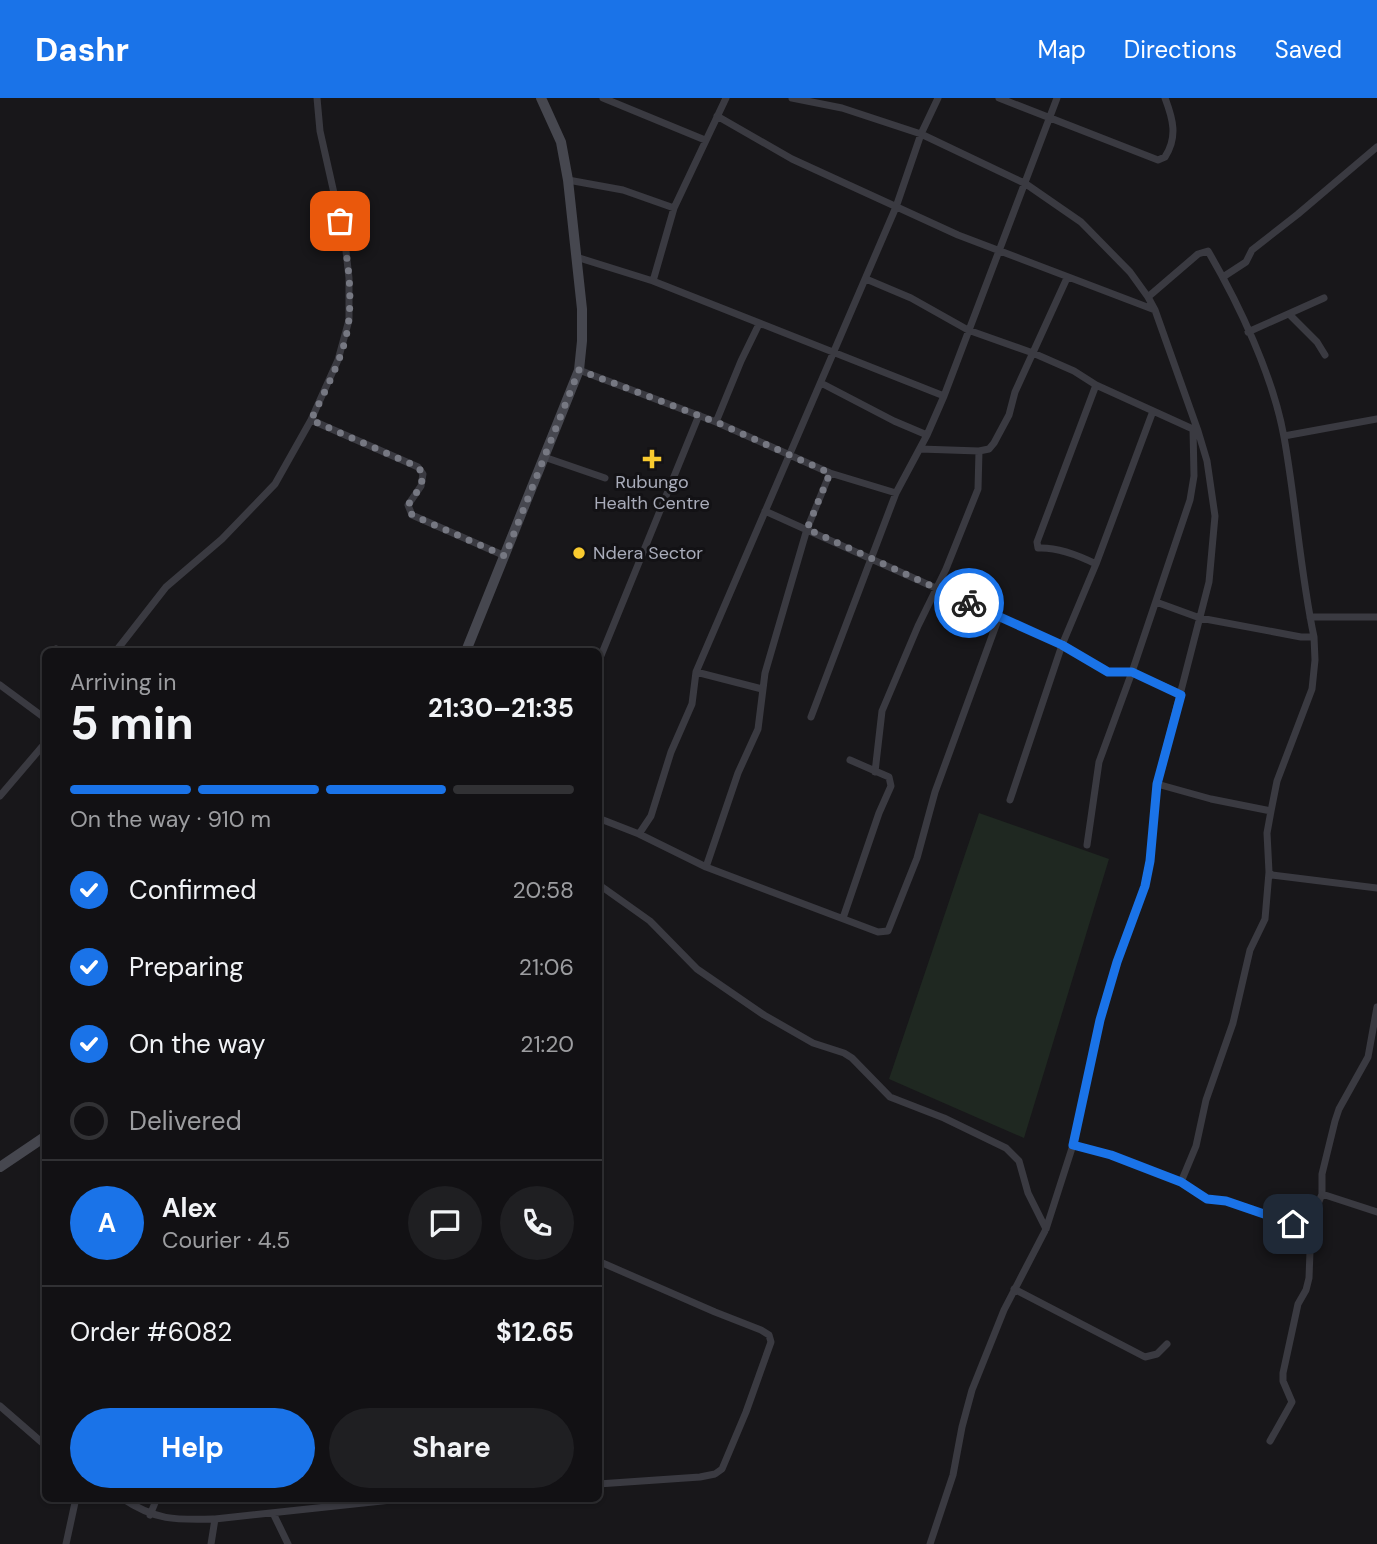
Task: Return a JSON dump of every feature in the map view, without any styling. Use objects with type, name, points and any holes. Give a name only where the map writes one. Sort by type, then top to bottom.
[{"type":"main road","points":[[467,648],[579,370],[582,320],[568,180],[561,142],[541,98]]},
{"type":"main road","points":[[0,1167],[42,1139]]},
{"type":"street","points":[[118,648],[166,587],[222,539],[275,484],[311,420],[338,360],[349,320],[350,298],[345,242],[320,131],[317,98]]},
{"type":"street","points":[[603,98],[705,140]]},
{"type":"street","points":[[653,281],[674,208],[726,98]]},
{"type":"street","points":[[792,98],[842,108],[921,134],[1026,184],[1081,222],[1129,272],[1155,310],[1206,461],[1215,516],[1209,582],[1157,784],[1145,886],[1117,962],[1100,1020],[1073,1145],[1046,1229],[1014,1289],[972,1390],[953,1475],[930,1544]]},
{"type":"street","points":[[639,834],[651,816],[671,752],[692,704],[695,672],[866,279],[896,207],[921,134],[938,98]]},
{"type":"street","points":[[999,98],[1158,160],[1167,155],[1173,142],[1174,129],[1165,98]]},
{"type":"street","points":[[811,718],[896,493],[944,396],[1057,98]]},
{"type":"street","points":[[717,116],[792,159],[958,235],[1155,310]]},
{"type":"street","points":[[1223,277],[1246,262],[1252,250],[1377,147]]},
{"type":"street","points":[[568,180],[623,190],[674,208]]},
{"type":"street","points":[[1148,297],[1202,251],[1208,251],[1223,277],[1259,357],[1284,436],[1314,637],[1315,660],[1312,689],[1297,735],[1277,781],[1271,811],[1268,833],[1269,872],[1263,926],[1250,950],[1230,1032],[1206,1100],[1196,1146],[1181,1182]]},
{"type":"street","points":[[576,257],[653,281],[944,396]]},
{"type":"street","points":[[920,449],[989,449],[1009,415],[1015,392],[1067,278]]},
{"type":"street","points":[[866,279],[911,298],[968,330],[1074,371],[1097,385],[1196,430]]},
{"type":"street","points":[[1248,332],[1324,298]]},
{"type":"street","points":[[1289,314],[1317,342],[1325,355]]},
{"type":"street","points":[[716,422],[759,324]]},
{"type":"street","points":[[579,370],[716,422],[830,473],[896,493]]},
{"type":"street","points":[[821,383],[927,435]]},
{"type":"street","points":[[1096,564],[1059,550],[1038,548],[1037,542],[1097,385]]},
{"type":"street","points":[[1010,800],[1062,645],[1096,564],[1153,411]]},
{"type":"street","points":[[602,653],[698,415]]},
{"type":"street","points":[[1284,436],[1377,419]]},
{"type":"street","points":[[311,420],[418,467],[423,474],[421,486],[408,505],[412,515],[505,556]]},
{"type":"street","points":[[1087,845],[1099,762],[1190,500],[1196,430]]},
{"type":"street","points":[[875,772],[882,711],[978,489],[979,451]]},
{"type":"street","points":[[544,457],[605,478]]},
{"type":"street","points":[[706,867],[738,773],[758,729],[765,673],[807,529],[830,473]]},
{"type":"street","points":[[765,511],[1062,645],[1108,672],[1132,672],[1181,695]]},
{"type":"street","points":[[1156,602],[1200,618],[1274,633],[1314,637]]},
{"type":"street","points":[[602,820],[639,834],[706,867],[878,932],[888,931],[917,858],[935,792],[999,617]]},
{"type":"street","points":[[1310,617],[1377,617]]},
{"type":"street","points":[[695,672],[762,689]]},
{"type":"street","points":[[0,685],[42,716]]},
{"type":"street","points":[[0,796],[42,747]]},
{"type":"street","points":[[843,918],[891,786],[888,777],[849,760]]},
{"type":"street","points":[[1157,784],[1211,799],[1271,811]]},
{"type":"street","points":[[1269,872],[1272,875],[1377,888]]},
{"type":"street","points":[[602,887],[650,921],[698,969],[764,1015],[813,1043],[852,1058],[890,1097],[1006,1147],[1018,1161],[1028,1194],[1046,1229]]},
{"type":"street","points":[[1270,1441],[1292,1402],[1283,1373],[1298,1304],[1306,1290],[1311,1225],[1322,1194],[1325,1161],[1339,1109],[1368,1057],[1375,1038],[1377,1007]]},
{"type":"street","points":[[1073,1145],[1111,1155],[1181,1182],[1207,1199],[1226,1201],[1300,1227],[1311,1225]]},
{"type":"street","points":[[1322,1194],[1377,1212]]},
{"type":"street","points":[[602,1263],[761,1330],[769,1335],[771,1342],[751,1400],[722,1469],[715,1474],[700,1477],[602,1484]]},
{"type":"street","points":[[1014,1289],[1144,1357],[1157,1354],[1167,1344]]},
{"type":"street","points":[[0,1406],[42,1443]]},
{"type":"street","points":[[65,1544],[75,1502]]},
{"type":"street","points":[[129,1502],[150,1515],[186,1520],[368,1502]]},
{"type":"street","points":[[150,1515],[155,1502]]},
{"type":"street","points":[[273,1513],[288,1544]]},
{"type":"street","points":[[211,1544],[215,1519]]},
{"type":"shaded area","points":[[979,813],[1109,859],[1024,1138],[889,1079]]},
{"type":"way so far","points":[[340,221],[349,278],[349,320],[338,360],[311,420],[418,467],[423,474],[421,486],[408,505],[412,515],[505,556],[579,370],[716,422],[830,473],[807,529],[969,603]]},
{"type":"place","name":"Rubungo Health Centre","points":[[652,459]]},
{"type":"place","name":"Ndera Sector","points":[[579,553]]},
{"type":"route","points":[[969,603],[1062,645],[1108,672],[1132,672],[1181,695],[1157,784],[1145,886],[1117,962],[1100,1020],[1073,1145],[1111,1155],[1181,1182],[1207,1199],[1226,1201],[1293,1224]]}]
